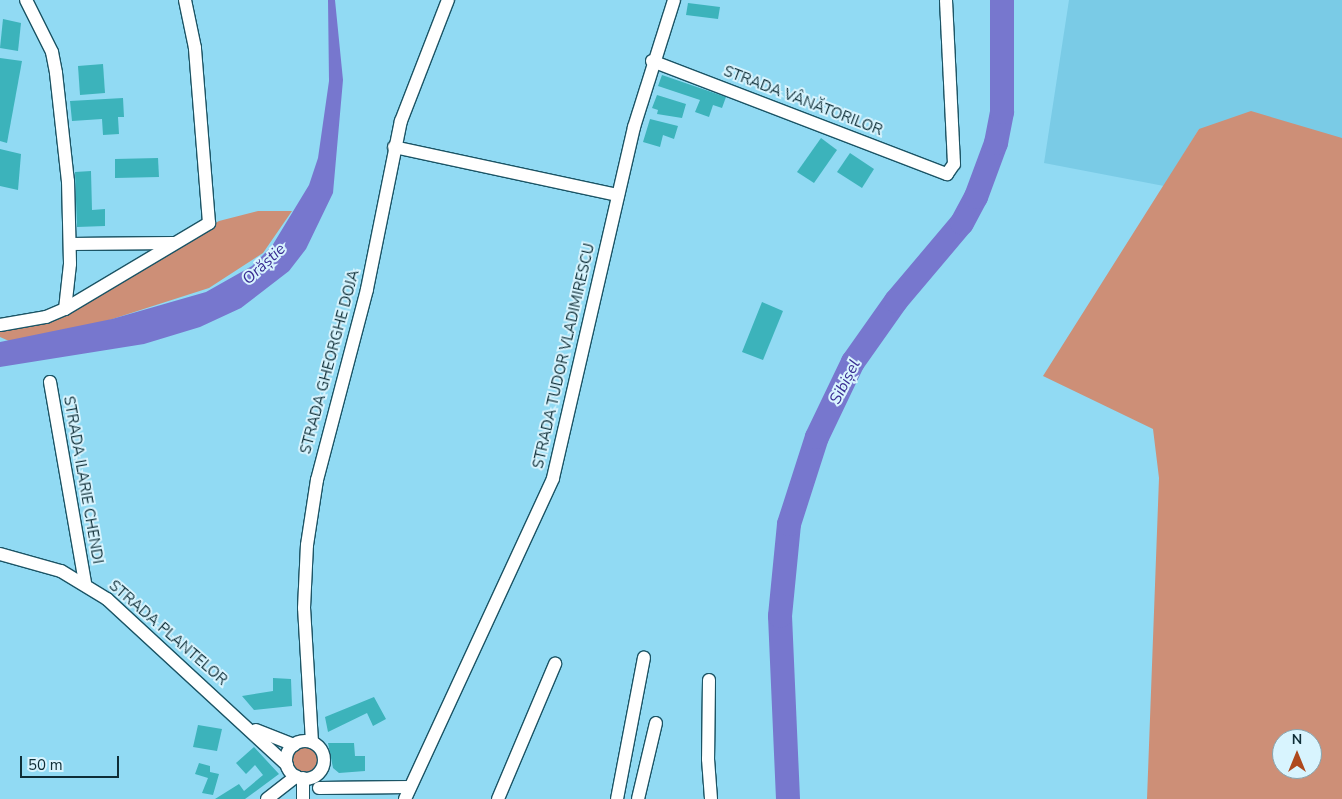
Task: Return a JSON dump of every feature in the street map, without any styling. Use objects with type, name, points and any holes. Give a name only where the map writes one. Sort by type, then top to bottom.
[{"type":"street","points":[[26,0],[52,52],[56,73],[68,181],[70,244],[65,308]]},
{"type":"street","points":[[0,325],[46,317],[65,308],[209,223],[195,48],[185,0]]},
{"type":"street","name":"STRADA GHEORGHE DOJA","points":[[312,742],[304,608],[311,511],[325,446],[367,289],[394,147],[409,95],[448,0]]},
{"type":"street","name":"STRADA TUDOR VLADIMIRESCU","points":[[311,783],[407,793],[553,478],[572,407],[618,195],[652,61],[674,0]]},
{"type":"street","name":"STRADA VÂNĂTORILOR","points":[[652,61],[941,172],[952,171],[954,164],[946,0]]},
{"type":"street","points":[[394,147],[618,195]]},
{"type":"street","points":[[70,244],[176,243]]},
{"type":"street","name":"STRADA ILARIE CHENDI","points":[[50,382],[85,583]]},
{"type":"street","name":"STRADA PLANTELOR","points":[[0,554],[61,571],[85,583],[128,617],[251,729],[287,765]]},
{"type":"street","points":[[617,799],[644,658]]},
{"type":"street","points":[[498,799],[555,664]]},
{"type":"street","points":[[709,680],[708,759],[711,799]]},
{"type":"street","points":[[638,799],[656,722]]},
{"type":"street","name":"STRADA PLANTELOR","points":[[251,729],[294,745]]},
{"type":"street","points":[[303,799],[324,761],[321,749],[312,742],[294,745],[288,754],[287,765],[311,783]]},
{"type":"street","points":[[267,799],[311,783]]},
{"type":"shaded area","points":[[1069,0],[1342,0],[1342,138],[1199,129],[1164,186],[1044,163]]},
{"type":"shaded area","points":[[1251,111],[1342,138],[1342,799],[1147,799],[1159,478],[1153,429],[1043,376],[1199,129]]},
{"type":"shaded area","points":[[258,211],[292,211],[263,253],[209,288],[69,333],[9,341],[0,337],[0,332],[80,306],[219,221]]},
{"type":"shaded area","points":[[305,746],[314,750],[318,759],[314,768],[305,772],[296,768],[292,759],[296,750]]},
{"type":"water","name":"Orăștie","points":[[328,0],[335,0],[343,80],[333,193],[306,249],[289,271],[241,308],[200,327],[144,344],[0,367],[0,342],[112,319],[206,292],[252,266],[272,246],[309,185],[318,158],[329,81]]},
{"type":"building","points":[[688,3],[720,7],[718,19],[686,15]]},
{"type":"building","points":[[3,19],[21,23],[18,51],[0,48]]},
{"type":"building","points":[[0,58],[22,61],[7,143],[0,141]]},
{"type":"building","points":[[103,64],[105,93],[80,95],[78,66]]},
{"type":"building","points":[[662,75],[726,97],[722,108],[713,105],[709,117],[695,112],[700,100],[658,86]]},
{"type":"building","points":[[657,95],[686,104],[682,118],[657,114],[658,110],[652,108]]},
{"type":"building","points":[[123,98],[124,117],[118,117],[119,134],[103,135],[102,119],[72,121],[70,101]]},
{"type":"building","points":[[650,119],[678,126],[674,139],[663,135],[660,147],[643,142]]},
{"type":"building","points":[[821,138],[837,150],[814,183],[797,172]]},
{"type":"building","points":[[0,149],[21,154],[18,190],[0,186]]},
{"type":"building","points":[[850,153],[874,169],[862,188],[837,172]]},
{"type":"building","points":[[158,158],[159,177],[115,178],[115,159]]},
{"type":"building","points":[[91,171],[92,210],[105,209],[105,226],[77,227],[75,172]]},
{"type":"building","points":[[762,302],[783,311],[763,360],[742,352]]},
{"type":"building","points":[[273,678],[291,679],[292,706],[254,710],[242,696],[273,691]]},
{"type":"building","points":[[374,697],[386,719],[373,726],[367,713],[328,732],[325,717]]},
{"type":"building","points":[[198,725],[222,729],[217,751],[193,747]]},
{"type":"building","points":[[328,743],[354,743],[355,756],[365,756],[365,771],[339,773],[333,768]]},
{"type":"building","points":[[254,747],[279,774],[245,799],[215,799],[239,784],[244,791],[263,775],[255,765],[246,774],[236,763]]},
{"type":"building","points":[[199,763],[210,766],[210,772],[219,774],[213,795],[202,793],[208,778],[195,774]]},
{"type":"waterway","name":"Sibișel","points":[[788,799],[780,616],[789,524],[817,437],[853,362],[896,301],[962,223],[976,197],[996,143],[1002,112],[1002,0]]}]
